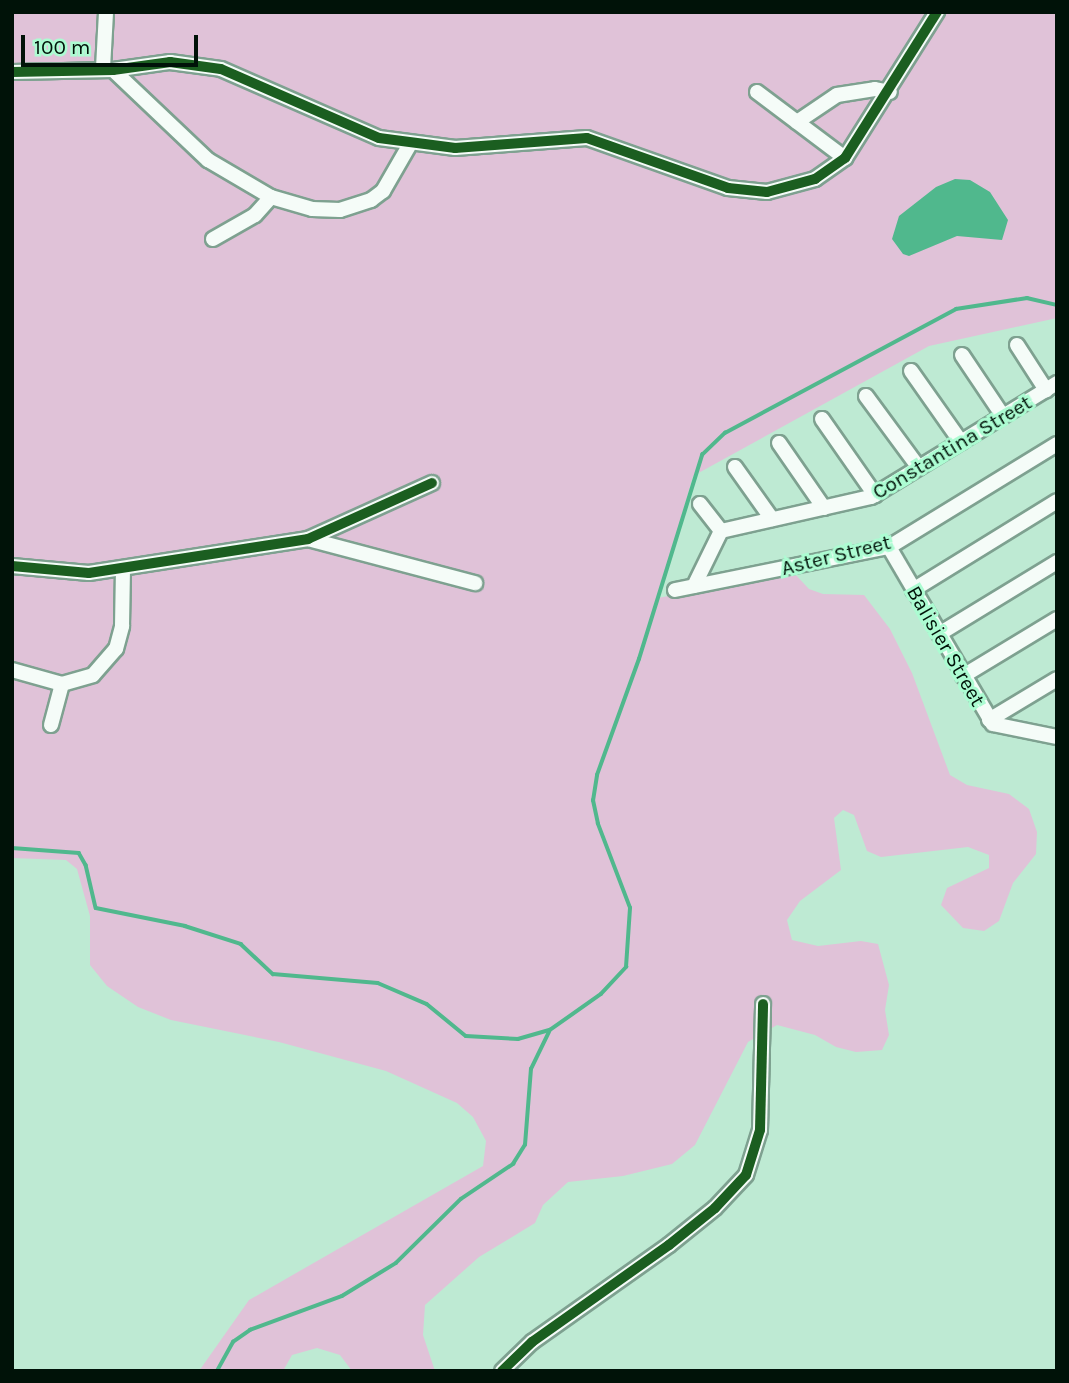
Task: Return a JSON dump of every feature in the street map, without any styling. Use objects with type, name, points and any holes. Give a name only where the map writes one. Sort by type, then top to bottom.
[{"type":"street","points":[[106,12],[108,69],[197,152],[271,197],[312,209],[357,207],[383,191],[410,144]]},
{"type":"street","points":[[12,72],[108,69],[170,62],[221,69],[360,131],[410,144],[455,148],[587,138],[744,191],[793,187],[815,179],[845,158],[890,92],[937,12]]},
{"type":"street","points":[[797,122],[837,95],[874,89],[890,92]]},
{"type":"street","points":[[757,92],[845,158]]},
{"type":"street","points":[[213,239],[255,215],[271,197]]},
{"type":"street","points":[[1017,345],[1051,386]]},
{"type":"street","points":[[962,355],[1003,416]]},
{"type":"street","points":[[911,371],[961,442]]},
{"type":"street","name":"Constantina Street","points":[[721,531],[875,495],[1051,386]]},
{"type":"street","points":[[866,396],[919,468]]},
{"type":"street","points":[[822,419],[875,495]]},
{"type":"street","points":[[779,443],[824,508]]},
{"type":"street","name":"Aster Street","points":[[675,590],[888,547],[1057,444]]},
{"type":"street","points":[[735,467],[772,519]]},
{"type":"street","points":[[12,566],[89,573],[308,538],[432,483]]},
{"type":"street","points":[[913,590],[1057,501]]},
{"type":"street","points":[[694,586],[721,531],[700,503]]},
{"type":"street","points":[[308,538],[475,583]]},
{"type":"street","name":"Balisier Street","points":[[888,547],[989,720],[1014,732],[1057,737]]},
{"type":"street","points":[[939,634],[1057,562]]},
{"type":"street","points":[[12,670],[62,684],[93,675],[116,649],[122,626],[123,568]]},
{"type":"street","points":[[963,676],[1057,620]]},
{"type":"street","points":[[989,720],[1057,679]]},
{"type":"street","points":[[51,725],[62,684]]},
{"type":"street","points":[[502,1371],[532,1342],[669,1245],[715,1208],[746,1175],[760,1130],[762,1004]]},
{"type":"shaded area","points":[[12,12],[1057,12],[1057,318],[929,346],[693,476],[658,598],[793,572],[809,589],[823,594],[864,595],[890,629],[912,673],[950,775],[967,785],[1009,794],[1029,809],[1037,832],[1036,854],[1013,883],[999,921],[984,931],[963,928],[941,905],[947,888],[989,868],[989,855],[968,847],[881,857],[867,851],[854,815],[843,810],[834,818],[841,870],[800,901],[787,920],[792,940],[818,946],[861,941],[878,944],[889,985],[885,1010],[889,1035],[882,1050],[856,1052],[836,1047],[815,1035],[777,1025],[748,1042],[695,1145],[672,1164],[623,1176],[568,1182],[543,1205],[535,1223],[479,1257],[425,1305],[423,1335],[435,1371],[352,1371],[340,1355],[317,1348],[292,1355],[283,1371],[199,1371],[249,1300],[483,1166],[486,1141],[473,1117],[457,1103],[386,1071],[279,1042],[171,1020],[138,1007],[107,986],[90,965],[90,916],[77,869],[66,860],[12,858]]},
{"type":"shaded area","points":[[955,179],[970,180],[990,192],[1008,220],[1002,240],[957,236],[909,256],[903,254],[892,239],[899,216],[936,187]]},
{"type":"waterway","points":[[12,848],[79,853],[86,865],[96,908],[185,926],[241,944],[273,974],[378,983],[427,1004],[466,1036],[518,1039],[550,1030],[601,994],[626,967],[630,908],[598,824],[593,801],[597,775],[639,659],[702,455],[725,433],[956,309],[1027,298],[1057,305]]},
{"type":"waterway","points":[[217,1371],[233,1342],[250,1330],[342,1296],[396,1263],[461,1199],[513,1164],[525,1145],[531,1069],[549,1032]]},
{"type":"cycle path","points":[[12,72],[113,70],[170,62],[221,69],[379,138],[455,148],[587,138],[728,188],[767,192],[815,179],[845,158],[937,12]]},
{"type":"cycle path","points":[[12,566],[89,573],[308,539],[432,483]]},
{"type":"cycle path","points":[[502,1371],[532,1342],[669,1245],[715,1208],[746,1175],[760,1130],[763,1004]]}]
